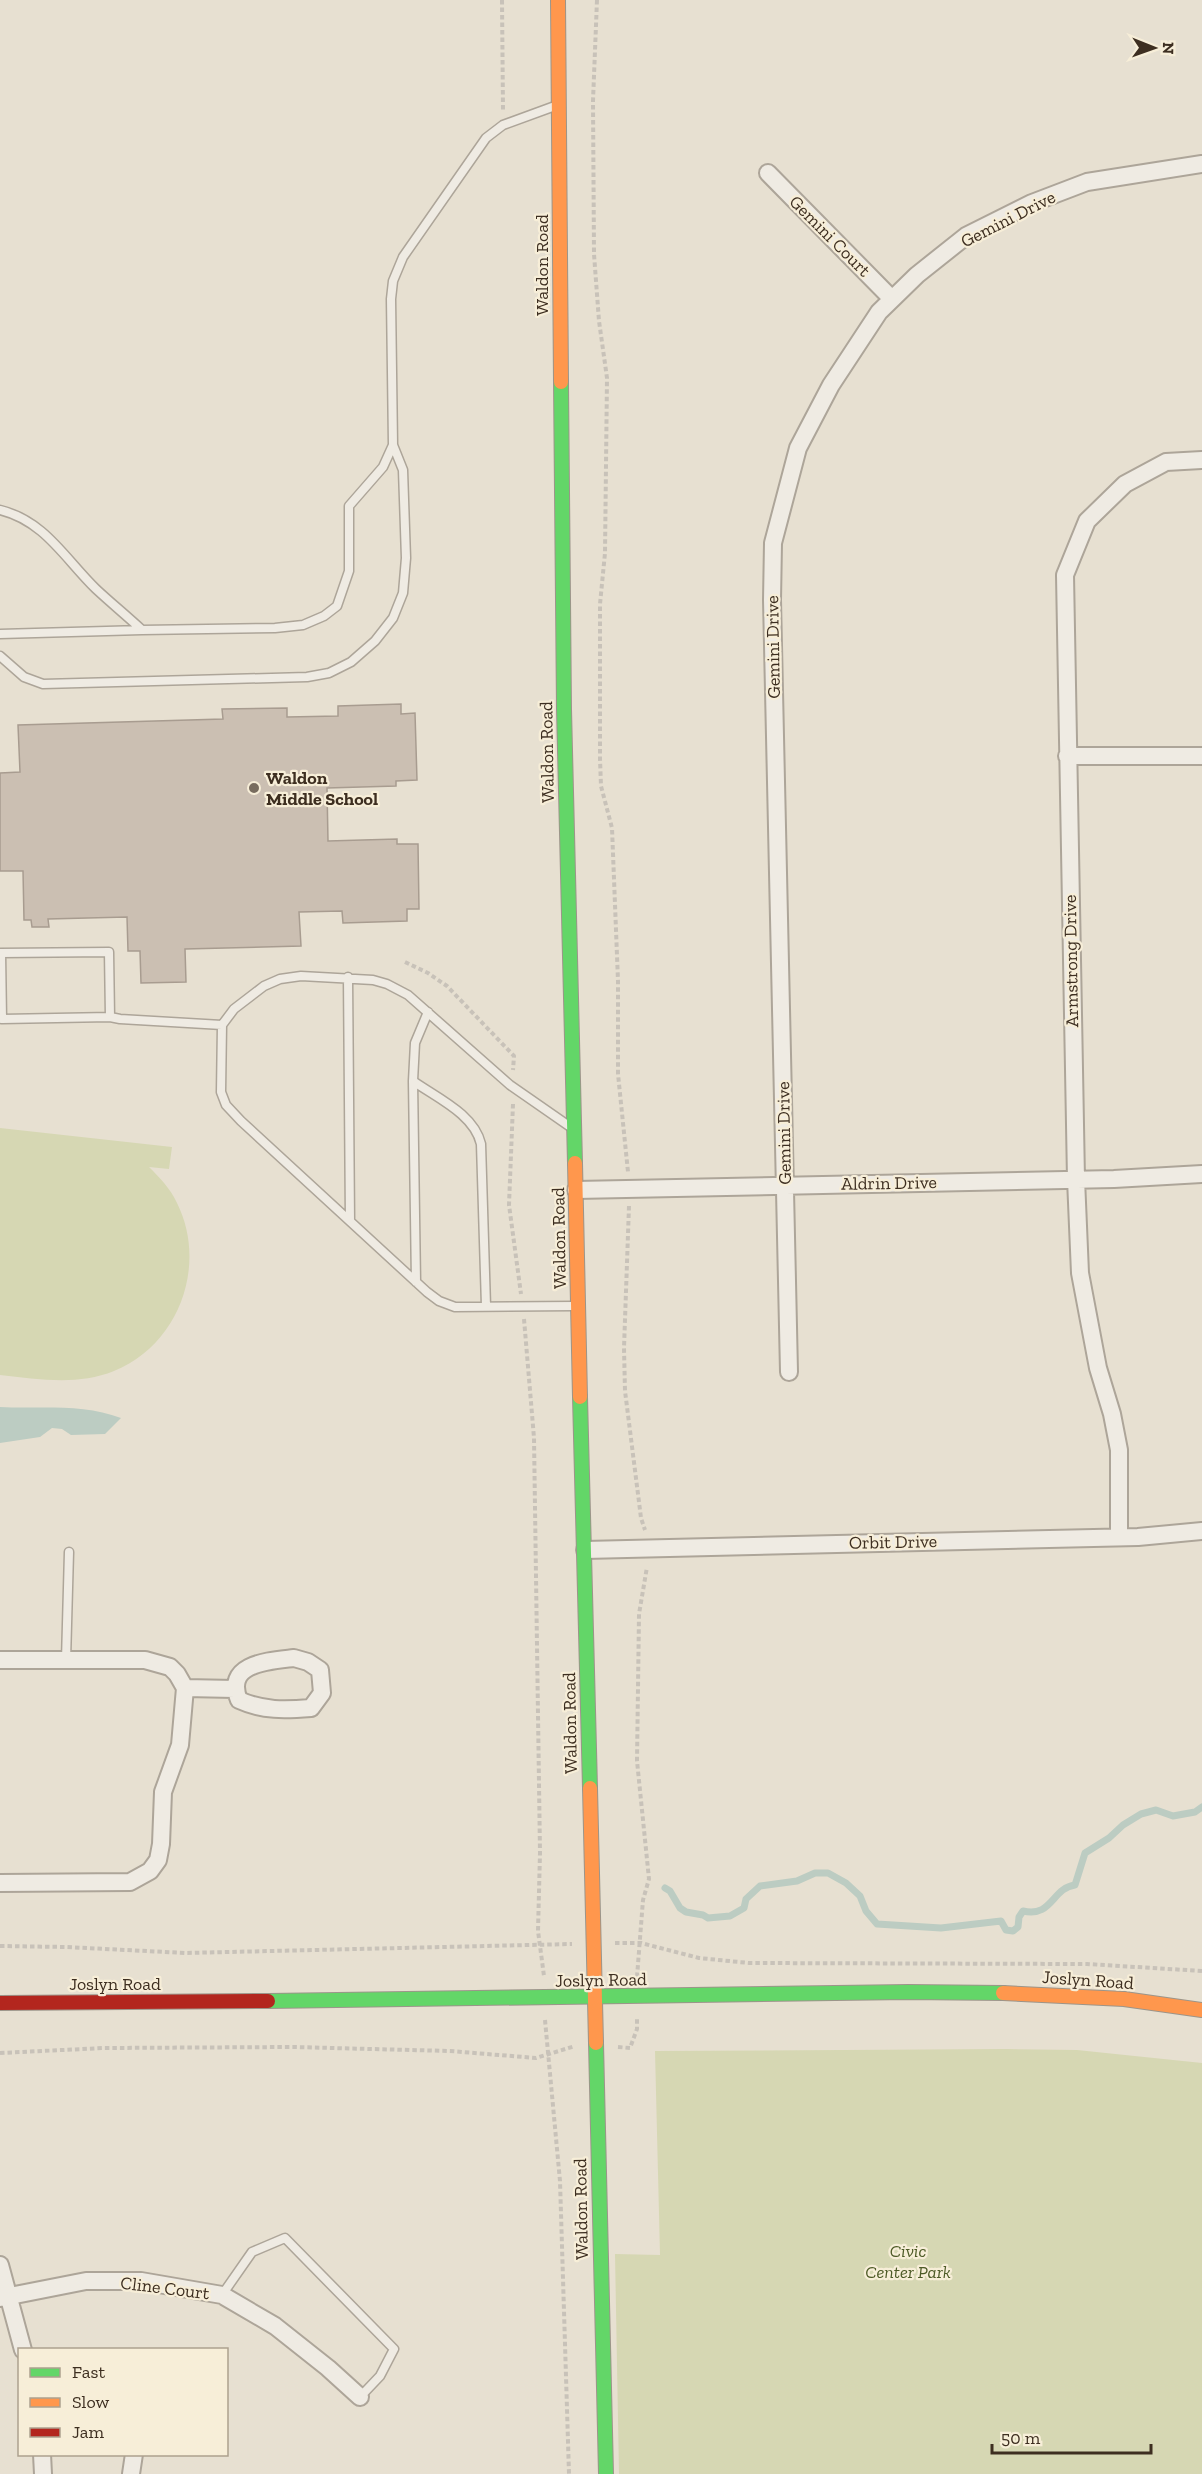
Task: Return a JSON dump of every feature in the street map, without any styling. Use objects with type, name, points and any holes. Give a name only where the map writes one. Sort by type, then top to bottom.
[{"type":"street","name":"Waldon Road","points":[[558,0],[563,653],[606,2474]]},
{"type":"street","name":"Gemini Drive","points":[[789,1372],[772,600],[773,543],[798,448],[831,385],[879,312],[917,275],[966,237],[1032,203],[1087,182],[1202,164]]},
{"type":"street","name":"Gemini Court","points":[[768,173],[892,299]]},
{"type":"street","name":"Armstrong Drive","points":[[1119,1537],[1119,1450],[1112,1414],[1096,1358],[1080,1273],[1076,1179],[1065,575],[1087,521],[1125,484],[1166,462],[1202,460]]},
{"type":"street","points":[[1067,756],[1202,756]]},
{"type":"street","name":"Aldrin Drive","points":[[576,1190],[1202,1174]]},
{"type":"street","name":"Orbit Drive","points":[[585,1550],[1119,1537],[1202,1531]]},
{"type":"street","points":[[294,1658],[308,1662],[320,1670],[322,1693],[311,1708],[268,1709],[253,1706],[239,1700],[235,1689],[237,1678],[245,1669],[267,1662],[294,1658]]},
{"type":"street","points":[[0,1660],[145,1660],[160,1662],[177,1674],[185,1688],[180,1745],[163,1792],[160,1852],[158,1860],[150,1871],[130,1882],[0,1883]]},
{"type":"street","points":[[185,1688],[235,1689]]},
{"type":"street","name":"Joslyn Road","points":[[0,2003],[1004,1993],[1124,1999],[1202,2010]]},
{"type":"street","points":[[0,2265],[5,2296],[23,2348]]},
{"type":"street","name":"Cline Court","points":[[5,2296],[86,2281],[141,2281],[222,2295],[275,2326],[360,2397]]},
{"type":"street","points":[[42,2456],[43,2474]]},
{"type":"street","points":[[131,2474],[134,2456]]},
{"type":"lane","points":[[0,656],[24,677],[43,684],[307,677],[329,673],[351,662],[375,641],[393,618],[403,593],[406,558],[403,470],[393,445],[391,299],[393,281],[403,257],[471,156],[486,138],[503,125],[558,105]]},
{"type":"lane","points":[[0,634],[275,628],[303,625],[324,616],[337,606],[349,572],[350,506],[383,467],[393,445]]},
{"type":"lane","points":[[0,510],[13,513],[52,539],[95,588],[142,630]]},
{"type":"lane","points":[[110,1017],[109,952],[1,952],[2,1019],[110,1017],[120,1020],[222,1025]]},
{"type":"lane","points":[[574,1129],[513,1087],[428,1011],[408,995],[387,984],[348,977],[301,976],[280,979],[264,986],[234,1010],[222,1025],[221,1092],[226,1104],[241,1121],[439,1301],[455,1306],[579,1306]]},
{"type":"lane","points":[[348,977],[350,1221]]},
{"type":"lane","points":[[416,1282],[413,1081],[415,1043],[428,1011]]},
{"type":"lane","points":[[413,1081],[469,1120],[478,1132],[481,1144],[486,1306]]},
{"type":"lane","points":[[66,1660],[69,1552]]},
{"type":"lane","points":[[222,2295],[252,2252],[285,2238],[394,2349],[380,2376],[360,2397]]},
{"type":"path","points":[[502,0],[503,125]]},
{"type":"path","points":[[0,2053],[94,2048],[275,2047],[450,2051],[527,2058],[570,2046],[630,2048],[637,2029],[636,1997],[643,1900],[649,1879],[637,1761],[640,1600],[646,1571],[647,1536],[641,1518],[625,1391],[624,1348],[629,1189],[626,1133],[618,1074],[618,981],[612,828],[602,786],[600,759],[600,604],[605,553],[607,378],[599,321],[594,254],[593,101],[597,0]]},
{"type":"path","points":[[405,962],[428,973],[447,986],[514,1056],[509,1205],[523,1306],[534,1438],[540,1852],[538,1931],[542,1945],[548,2054],[561,2191],[569,2474]]},
{"type":"path","points":[[0,1946],[185,1953],[641,1943],[699,1958],[749,1963],[1020,1966],[1087,1964],[1202,1971]]},
{"type":"green space","points":[[0,1128],[172,1147],[169,1169],[149,1167],[171,1193],[186,1227],[189,1252],[188,1277],[182,1300],[171,1323],[156,1342],[137,1359],[114,1371],[86,1379],[43,1379],[0,1375]]},
{"type":"green space","name":"Civic Center Park","points":[[1077,2050],[1202,2063],[1202,2474],[619,2474],[615,2254],[660,2255],[655,2051]]},
{"type":"shaded area","points":[[0,1407],[77,1408],[121,1418],[105,1434],[71,1435],[62,1429],[52,1428],[40,1437],[0,1443]]},
{"type":"building","name":"Waldon Middle School","points":[[401,704],[401,714],[415,713],[417,780],[396,781],[396,786],[327,788],[328,841],[397,839],[397,844],[418,844],[419,909],[407,909],[407,921],[343,923],[342,911],[299,912],[301,946],[185,949],[186,982],[141,983],[140,951],[128,951],[127,917],[48,919],[49,927],[32,927],[31,920],[24,920],[23,871],[0,871],[0,773],[20,772],[18,725],[223,719],[222,709],[287,708],[287,717],[338,716],[338,706]]},
{"type":"waterway","points":[[665,1888],[670,1891],[680,1908],[686,1912],[708,1918],[730,1916],[744,1908],[746,1899],[760,1886],[797,1881],[815,1873],[828,1873],[846,1883],[860,1896],[866,1911],[877,1924],[941,1928],[1001,1921],[1006,1930],[1013,1931],[1018,1927],[1019,1917],[1023,1911],[1040,1910],[1046,1907],[1061,1891],[1075,1885],[1085,1853],[1109,1838],[1123,1825],[1141,1814],[1156,1810],[1173,1816],[1195,1812],[1202,1807]]},
{"type":"traffic: fast","points":[[561,382],[564,709],[575,1163]]},
{"type":"traffic: fast","points":[[580,1397],[590,1788]]},
{"type":"traffic: fast","points":[[268,2001],[908,1992],[1003,1993]]},
{"type":"traffic: fast","points":[[596,2043],[606,2474]]},
{"type":"traffic: slow","points":[[558,0],[561,382]]},
{"type":"traffic: slow","points":[[575,1163],[580,1397]]},
{"type":"traffic: slow","points":[[590,1788],[596,2043]]},
{"type":"traffic: slow","points":[[1003,1993],[1124,1999],[1202,2010]]},
{"type":"traffic: jam","points":[[0,2003],[268,2001]]},
{"type":"place","name":"Waldon Middle School","points":[[254,788]]}]
